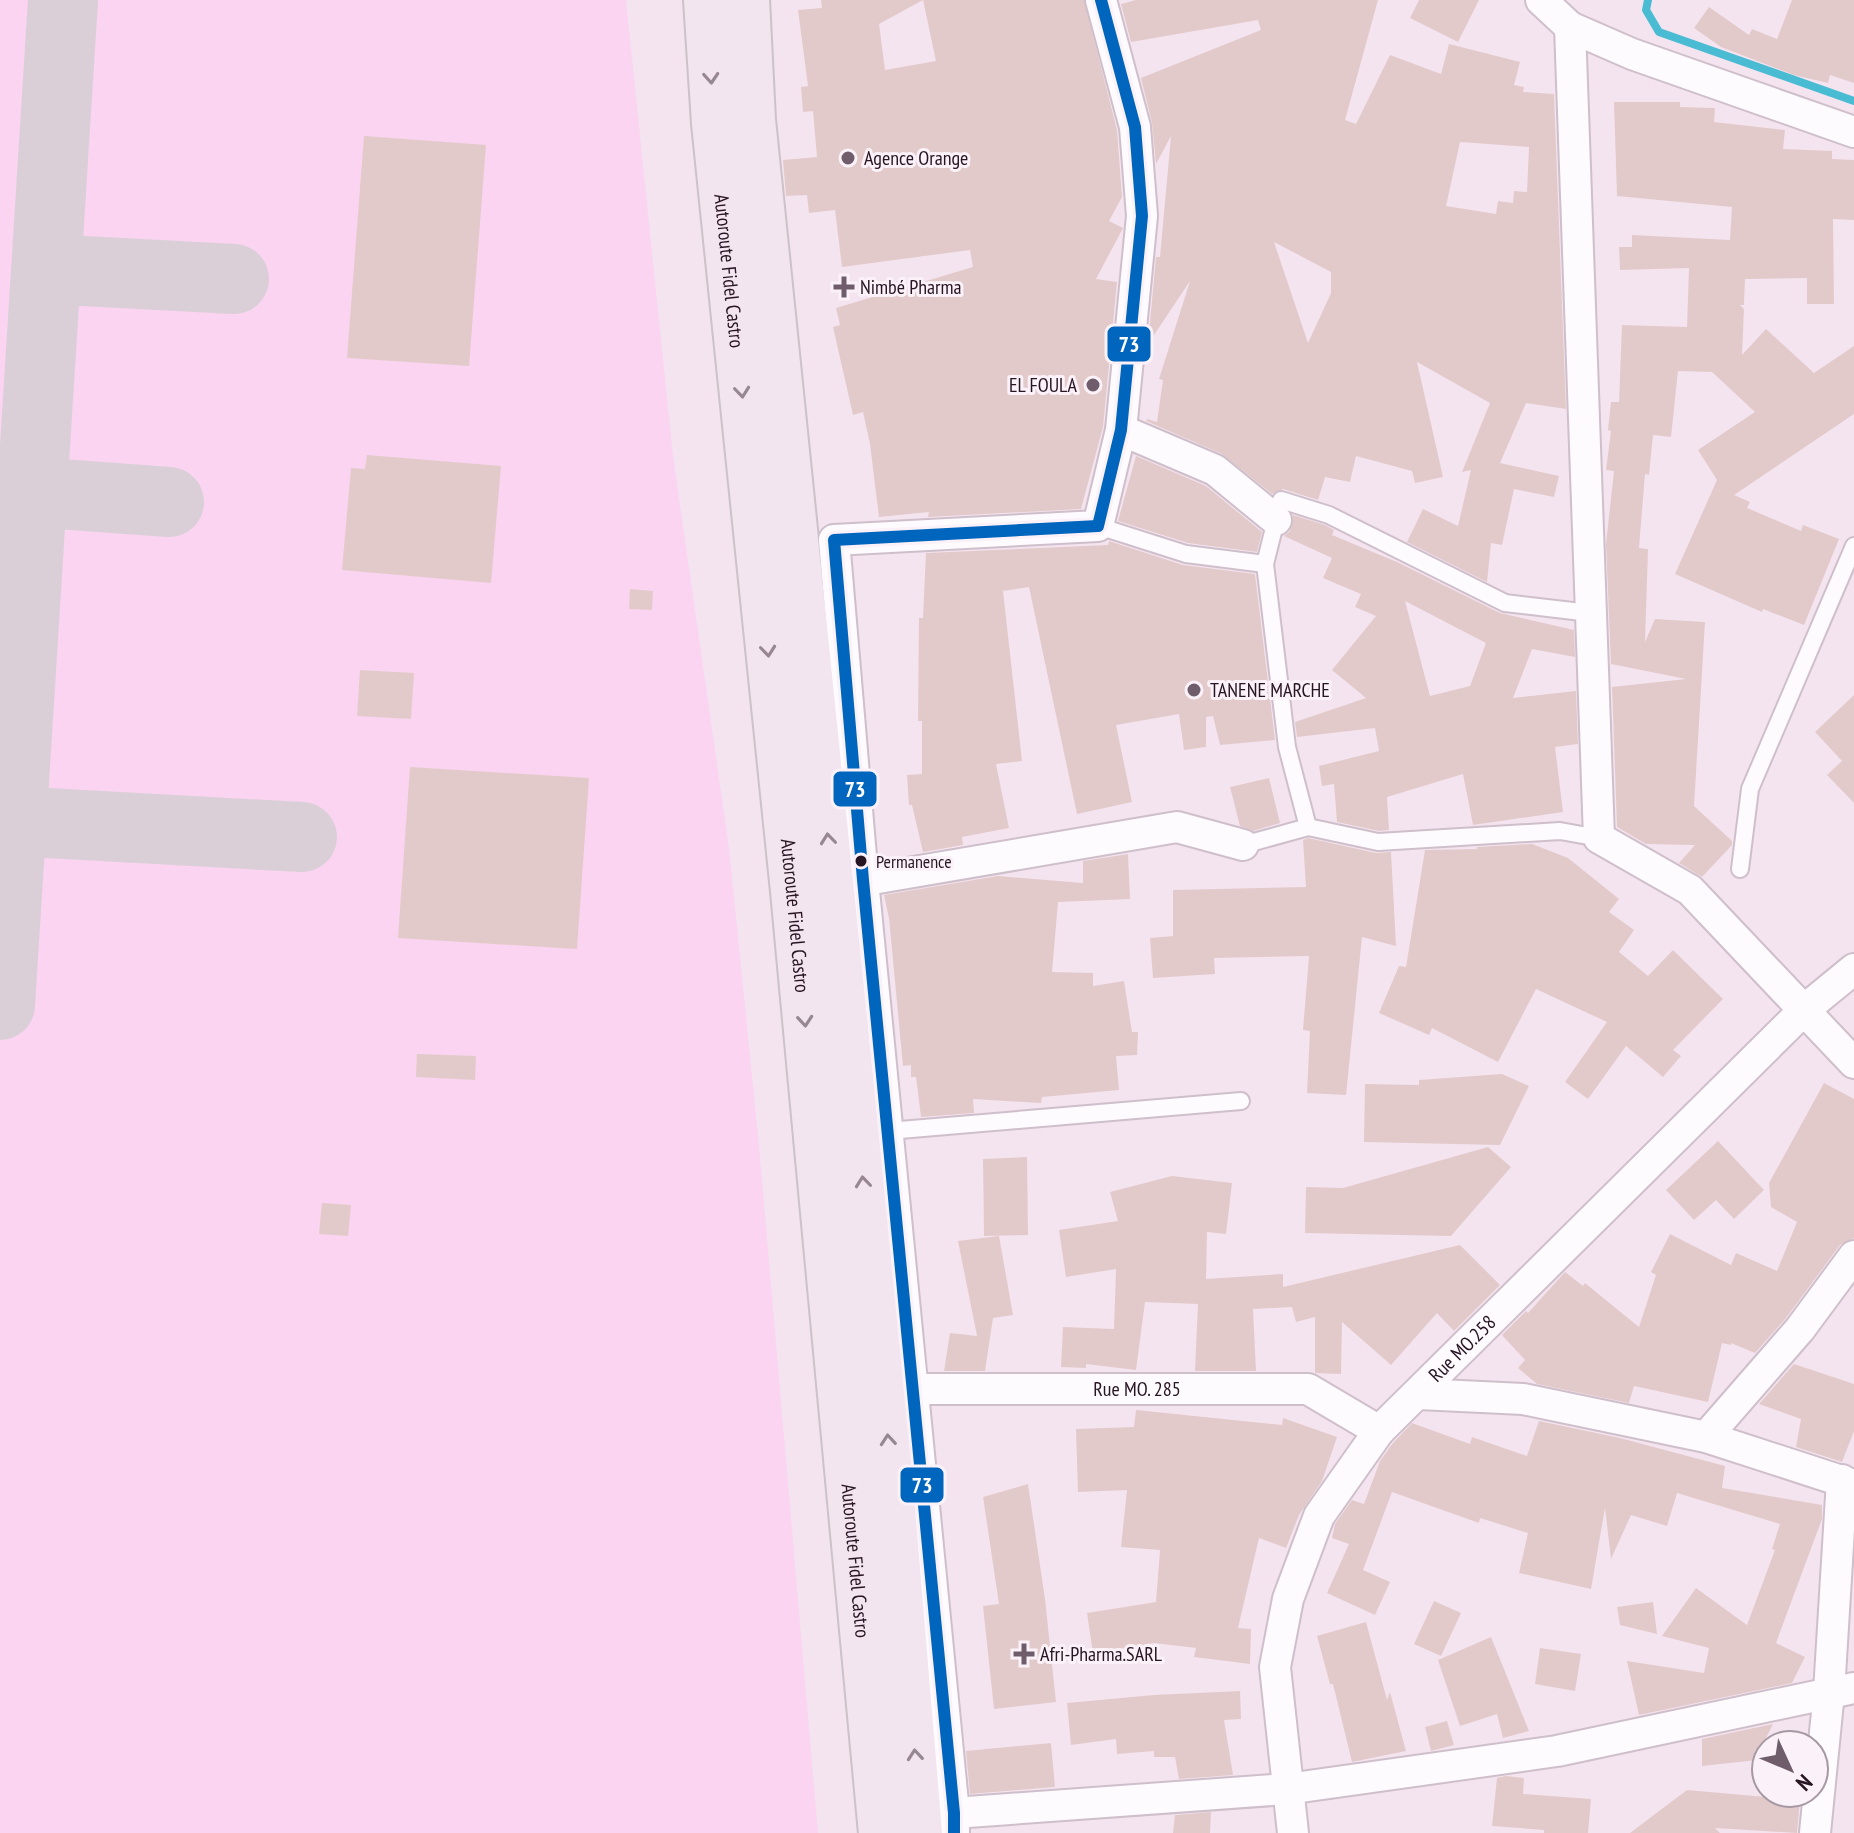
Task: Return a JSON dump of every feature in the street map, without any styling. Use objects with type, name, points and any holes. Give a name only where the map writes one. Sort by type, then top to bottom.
[{"type":"highway","name":"Autoroute Fidel Castro","points":[[706,0],[714,123],[793,891],[881,1833]]},
{"type":"highway","name":"Autoroute Fidel Castro","points":[[747,0],[753,120],[792,515],[848,883],[943,1826]]},
{"type":"street","points":[[898,1389],[888,1131],[848,883],[834,540],[1098,526],[1121,430],[1142,216],[1135,127],[1101,0]]},
{"type":"street","points":[[1541,0],[1570,27],[1632,54],[1854,132]]},
{"type":"street","points":[[1570,27],[1599,838],[1690,890],[1854,1063]]},
{"type":"street","points":[[1121,430],[1215,470],[1276,520]]},
{"type":"street","points":[[848,883],[1177,827],[1243,845]]},
{"type":"street","name":"Rue MO.258","points":[[1293,1833],[1275,1667],[1288,1599],[1319,1516],[1379,1431],[1804,1010],[1854,969]]},
{"type":"street","points":[[1706,1437],[1800,1329],[1854,1256]]},
{"type":"street","name":"Rue MO. 285","points":[[898,1389],[1308,1389],[1379,1431]]},
{"type":"street","points":[[1419,1394],[1523,1399],[1706,1437],[1848,1482],[1841,1690],[1815,1833]]},
{"type":"street","points":[[943,1826],[1287,1789],[1557,1751],[1841,1690]]},
{"type":"lane","points":[[1308,827],[1287,747],[1265,564],[1281,500],[1329,515],[1505,603],[1590,613]]},
{"type":"lane","points":[[1098,526],[1186,554],[1265,564]]},
{"type":"lane","points":[[1740,869],[1750,789],[1854,546]]},
{"type":"lane","points":[[1243,845],[1308,827],[1378,842],[1560,831],[1599,838]]},
{"type":"lane","points":[[888,1131],[1241,1101]]},
{"type":"shaded area","points":[[0,0],[626,0],[673,456],[729,848],[759,1145],[818,1833],[0,1833]]},
{"type":"building","points":[[821,0],[923,0],[1084,0],[1117,130],[1122,197],[1109,221],[1123,228],[1096,279],[1117,282],[1103,427],[1081,509],[928,517],[929,512],[879,517],[863,412],[853,415],[833,327],[840,325],[836,308],[973,267],[970,250],[842,267],[835,210],[809,213],[807,195],[786,196],[783,160],[817,157],[813,111],[803,112],[801,87],[808,86],[798,10],[822,8]],"holes":[[[923,0],[936,61],[885,70],[879,24]]]},
{"type":"building","points":[[1136,0],[1378,0],[1345,120],[1356,124],[1390,55],[1441,74],[1449,44],[1520,62],[1514,85],[1524,87],[1523,92],[1554,94],[1566,409],[1526,403],[1500,463],[1559,476],[1554,497],[1514,489],[1502,545],[1491,543],[1487,582],[1407,542],[1423,509],[1458,526],[1471,470],[1462,472],[1490,403],[1417,362],[1443,477],[1415,483],[1412,471],[1356,456],[1350,482],[1325,477],[1318,500],[1283,489],[1272,494],[1222,454],[1146,421],[1157,422],[1163,380],[1159,379],[1190,281],[1148,344],[1171,136],[1156,164],[1152,123],[1141,78],[1261,30],[1258,20],[1131,42],[1121,4]],"holes":[[[1460,142],[1529,147],[1527,192],[1514,191],[1513,203],[1498,201],[1496,214],[1446,206]],[[1274,242],[1331,272],[1331,293],[1308,343]]]},
{"type":"building","points":[[1419,0],[1479,0],[1458,42],[1410,18]]},
{"type":"building","points":[[1792,0],[1854,0],[1854,83],[1830,75],[1828,83],[1794,75],[1721,47],[1694,28],[1709,7],[1749,35],[1752,29],[1777,39]]},
{"type":"building","points":[[1614,102],[1680,102],[1680,107],[1715,108],[1714,122],[1785,130],[1783,149],[1832,151],[1832,159],[1854,160],[1854,220],[1833,219],[1834,304],[1807,304],[1807,278],[1745,279],[1744,305],[1740,305],[1744,309],[1742,355],[1766,329],[1814,373],[1854,346],[1854,414],[1734,495],[1750,502],[1747,508],[1801,531],[1803,525],[1839,539],[1804,625],[1763,609],[1762,612],[1675,574],[1717,480],[1698,450],[1755,412],[1712,372],[1678,371],[1671,437],[1653,435],[1649,475],[1645,474],[1639,548],[1648,549],[1645,642],[1655,619],[1705,622],[1694,806],[1732,841],[1732,845],[1702,877],[1679,863],[1695,845],[1646,844],[1617,827],[1612,687],[1686,679],[1611,664],[1606,544],[1614,471],[1606,470],[1611,402],[1619,402],[1622,325],[1687,327],[1689,268],[1620,270],[1619,247],[1632,247],[1632,235],[1730,240],[1732,207],[1617,196]]},
{"type":"building","points":[[364,136],[486,145],[469,366],[347,358]]},
{"type":"building","points":[[367,455],[501,466],[491,583],[342,570],[351,468],[365,469]]},
{"type":"building","points":[[1136,456],[1206,486],[1262,532],[1257,552],[1188,543],[1118,521]]},
{"type":"building","points":[[1293,515],[1325,525],[1334,530],[1332,535],[1397,562],[1500,613],[1574,630],[1575,657],[1532,649],[1513,698],[1576,691],[1578,744],[1555,747],[1563,812],[1473,825],[1463,774],[1387,797],[1389,830],[1379,831],[1337,822],[1334,784],[1322,786],[1319,766],[1379,751],[1375,728],[1297,737],[1295,722],[1366,698],[1332,670],[1376,616],[1355,607],[1361,594],[1323,578],[1332,558],[1284,536],[1290,531]],"holes":[[[1405,601],[1486,643],[1470,686],[1430,696]]]},
{"type":"building","points":[[1109,541],[1183,565],[1255,574],[1275,740],[1220,745],[1213,716],[1206,717],[1206,747],[1184,750],[1179,714],[1116,725],[1132,802],[1077,814],[1029,587],[1003,591],[1022,761],[996,764],[1009,828],[962,837],[963,845],[923,852],[912,805],[909,805],[907,775],[922,774],[922,721],[918,721],[919,618],[923,618],[926,553],[1108,545]]},
{"type":"building","points":[[630,589],[653,591],[652,610],[629,609]]},
{"type":"building","points":[[360,670],[414,673],[411,719],[357,716]]},
{"type":"building","points":[[1854,695],[1854,803],[1827,775],[1842,761],[1815,732]]},
{"type":"building","points":[[410,767],[589,778],[577,949],[398,938]]},
{"type":"building","points":[[1269,778],[1280,823],[1253,831],[1240,826],[1230,787]]},
{"type":"building","points":[[1308,838],[1376,853],[1391,852],[1396,946],[1362,937],[1346,1095],[1307,1093],[1310,1031],[1303,1030],[1309,956],[1214,958],[1215,974],[1153,978],[1150,938],[1173,936],[1173,890],[1306,887],[1303,840]]},
{"type":"building","points":[[1532,844],[1568,858],[1619,899],[1609,912],[1634,930],[1619,952],[1648,976],[1673,950],[1723,999],[1673,1050],[1681,1056],[1663,1077],[1626,1046],[1588,1099],[1565,1082],[1607,1022],[1536,989],[1498,1062],[1432,1028],[1429,1035],[1379,1013],[1399,966],[1406,967],[1425,850]]},
{"type":"building","points":[[1128,854],[1130,899],[1058,902],[1052,972],[1093,973],[1093,986],[1124,981],[1132,1032],[1138,1032],[1137,1055],[1116,1056],[1119,1090],[1042,1097],[1041,1103],[973,1099],[974,1113],[921,1117],[916,1077],[911,1077],[911,1065],[903,1066],[889,918],[884,895],[998,876],[1083,883],[1083,861]]},
{"type":"building","points":[[417,1054],[476,1056],[475,1080],[416,1077]]},
{"type":"building","points":[[1502,1074],[1529,1086],[1500,1145],[1364,1142],[1365,1084],[1419,1085],[1419,1080]]},
{"type":"building","points":[[1824,1083],[1854,1099],[1854,1238],[1840,1245],[1786,1318],[1755,1353],[1731,1343],[1722,1343],[1708,1402],[1634,1386],[1629,1403],[1537,1384],[1518,1368],[1525,1360],[1502,1335],[1526,1311],[1528,1313],[1565,1272],[1583,1286],[1585,1283],[1639,1327],[1656,1275],[1651,1272],[1670,1234],[1731,1265],[1736,1253],[1777,1271],[1797,1222],[1771,1207],[1769,1183]]},
{"type":"building","points":[[1718,1141],[1764,1190],[1734,1219],[1716,1200],[1694,1220],[1666,1190]]},
{"type":"building","points":[[1488,1147],[1511,1167],[1451,1236],[1305,1233],[1306,1187],[1343,1188]]},
{"type":"building","points":[[1027,1157],[1028,1235],[984,1236],[983,1159]]},
{"type":"building","points":[[1172,1176],[1232,1183],[1226,1234],[1207,1232],[1206,1279],[1283,1274],[1283,1287],[1460,1245],[1500,1285],[1454,1331],[1437,1313],[1391,1365],[1342,1322],[1341,1374],[1315,1373],[1315,1317],[1296,1322],[1292,1307],[1253,1309],[1256,1371],[1195,1371],[1198,1304],[1145,1302],[1136,1370],[1086,1364],[1086,1368],[1061,1367],[1063,1327],[1114,1329],[1116,1269],[1066,1277],[1059,1230],[1118,1221],[1110,1192]]},
{"type":"building","points":[[322,1203],[351,1205],[348,1236],[319,1234]]},
{"type":"building","points":[[999,1236],[1013,1315],[993,1318],[985,1371],[944,1371],[950,1333],[977,1336],[958,1241]]},
{"type":"building","points":[[1794,1364],[1854,1384],[1854,1431],[1842,1462],[1796,1447],[1801,1419],[1759,1404]]},
{"type":"building","points":[[1136,1410],[1282,1425],[1283,1418],[1337,1437],[1322,1481],[1299,1515],[1286,1548],[1259,1538],[1238,1628],[1251,1629],[1250,1664],[1194,1657],[1196,1648],[1154,1643],[1093,1653],[1087,1613],[1156,1602],[1160,1550],[1121,1547],[1127,1490],[1078,1492],[1076,1429],[1134,1427]]},
{"type":"building","points":[[1539,1421],[1620,1438],[1725,1466],[1722,1488],[1822,1505],[1822,1519],[1776,1643],[1805,1657],[1792,1683],[1639,1715],[1627,1661],[1704,1673],[1709,1648],[1662,1636],[1696,1588],[1747,1625],[1775,1550],[1772,1549],[1780,1524],[1677,1493],[1667,1526],[1631,1515],[1611,1559],[1605,1508],[1591,1589],[1519,1573],[1528,1533],[1480,1518],[1479,1523],[1392,1492],[1363,1570],[1390,1582],[1375,1615],[1327,1593],[1349,1544],[1332,1538],[1335,1524],[1352,1500],[1364,1504],[1380,1461],[1412,1423],[1470,1444],[1472,1437],[1527,1456]]},
{"type":"building","points":[[1028,1484],[1056,1702],[994,1709],[983,1606],[999,1604],[983,1497]]},
{"type":"building","points":[[1434,1601],[1461,1613],[1441,1656],[1414,1644]]},
{"type":"building","points":[[1653,1602],[1657,1634],[1620,1625],[1617,1607]]},
{"type":"building","points":[[1366,1622],[1387,1700],[1390,1692],[1406,1751],[1352,1762],[1333,1684],[1330,1684],[1317,1636]]},
{"type":"building","points":[[1491,1637],[1529,1731],[1503,1738],[1497,1714],[1460,1726],[1438,1660]]},
{"type":"building","points":[[1540,1648],[1581,1654],[1575,1691],[1535,1684]]},
{"type":"building","points":[[1240,1691],[1241,1719],[1224,1720],[1233,1775],[1179,1779],[1175,1757],[1154,1757],[1154,1751],[1117,1754],[1116,1739],[1071,1745],[1067,1703]]},
{"type":"building","points":[[1447,1721],[1454,1745],[1431,1751],[1425,1727]]},
{"type":"building","points":[[1773,1724],[1770,1729],[1750,1729],[1750,1761],[1702,1766],[1702,1739]]},
{"type":"building","points":[[1051,1743],[1055,1787],[970,1794],[966,1751]]},
{"type":"building","points":[[1497,1778],[1524,1778],[1523,1794],[1591,1799],[1588,1833],[1544,1833],[1544,1830],[1492,1826]]},
{"type":"building","points":[[1687,1790],[1750,1796],[1750,1809],[1799,1809],[1797,1833],[1715,1828],[1720,1833],[1630,1833]]},
{"type":"building","points":[[1211,1812],[1210,1833],[1173,1833],[1175,1815]]},
{"type":"waterway","points":[[1648,0],[1646,10],[1659,32],[1854,101]]},
{"type":"taxiway","points":[[0,1005],[63,0]]},
{"type":"taxiway","points":[[46,269],[234,279]]},
{"type":"taxiway","points":[[32,492],[169,502]]},
{"type":"taxiway","points":[[11,821],[302,837]]},
{"type":"transit line","name":"73","points":[[954,1833],[863,880],[834,540],[1098,526],[1121,430],[1142,216],[1135,127],[1101,0]]},
{"type":"place","name":"Agence Orange","points":[[848,158]]},
{"type":"place","name":"Nimbé Pharma","points":[[844,287]]},
{"type":"place","name":"EL FOULA","points":[[1093,385]]},
{"type":"place","name":"TANENE MARCHE","points":[[1194,690]]},
{"type":"place","name":"Permanence","points":[[861,861]]},
{"type":"place","name":"Afri-Pharma.SARL","points":[[1024,1654]]}]
